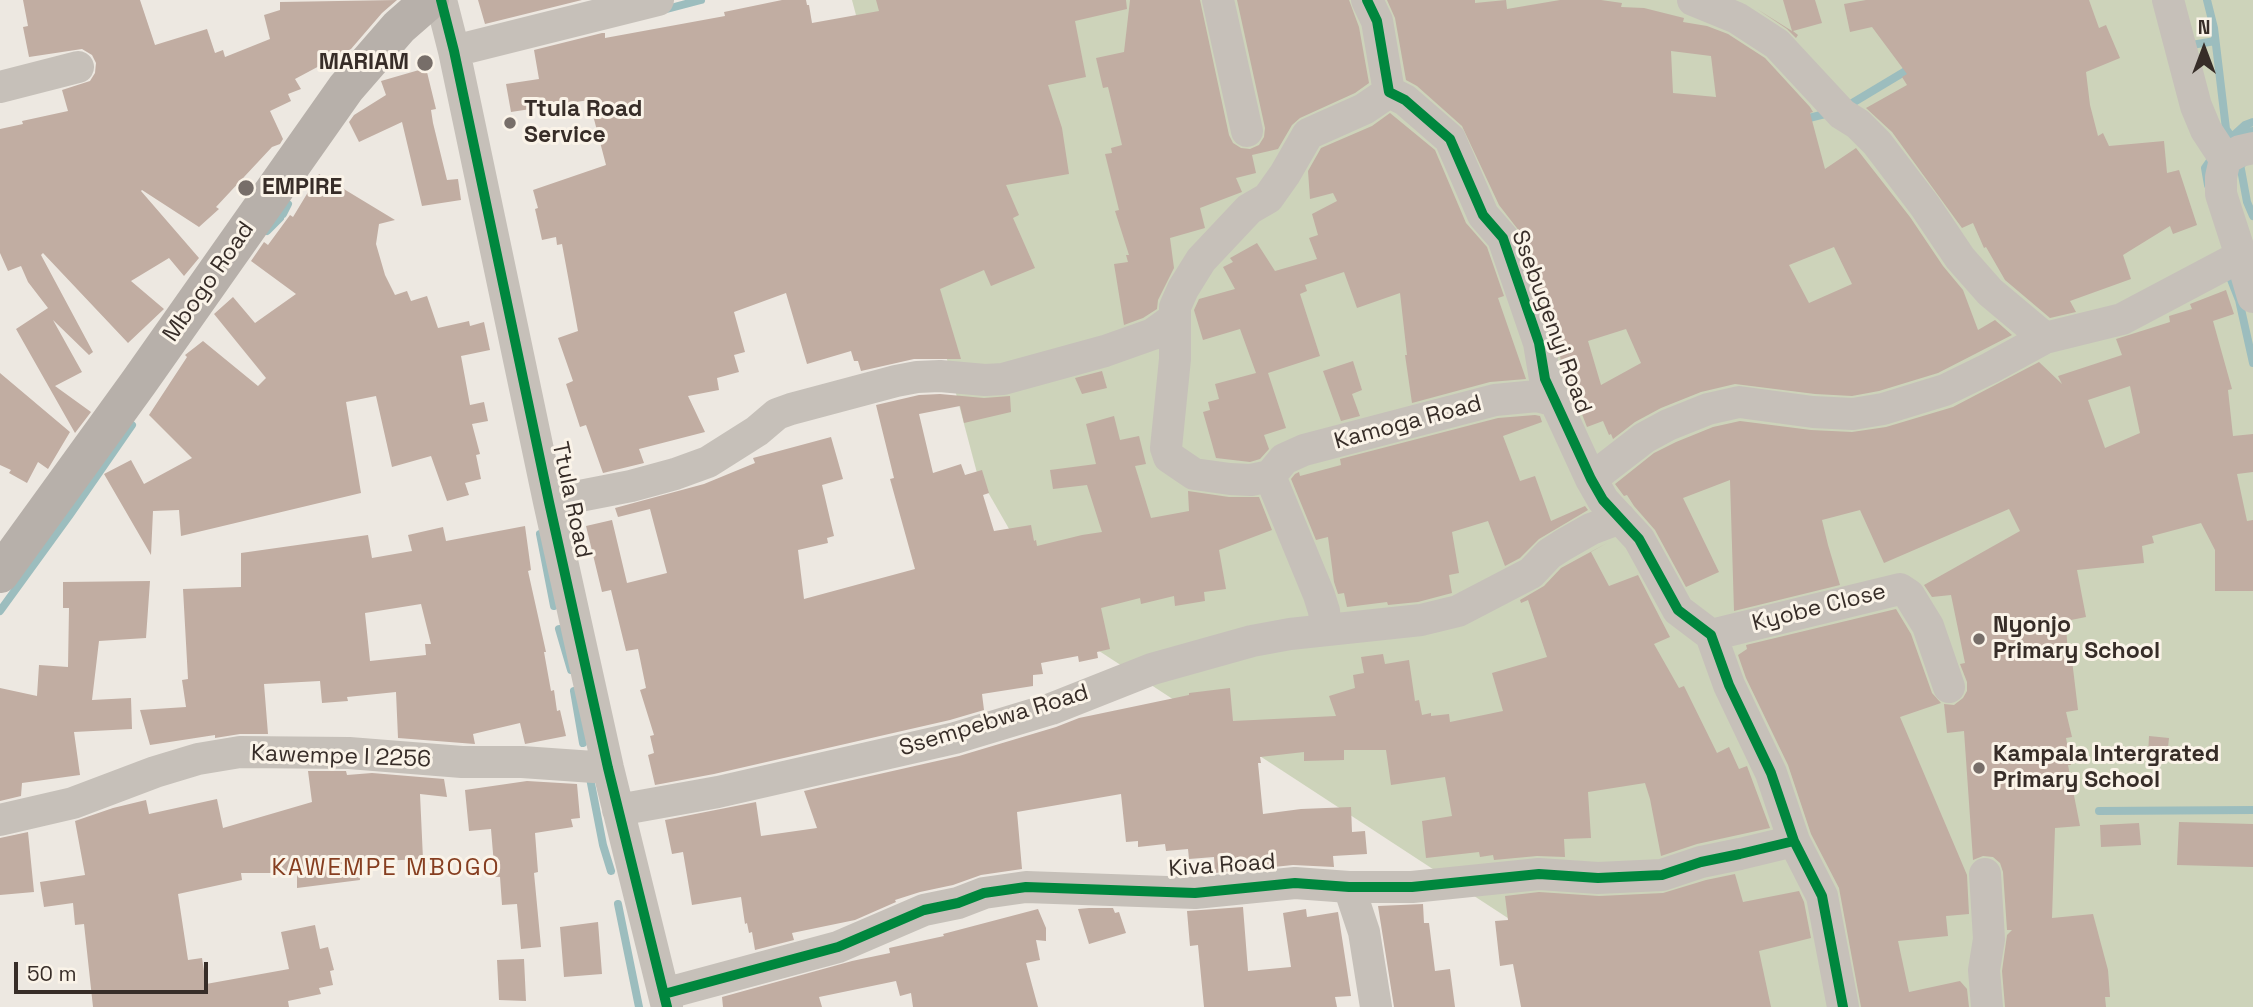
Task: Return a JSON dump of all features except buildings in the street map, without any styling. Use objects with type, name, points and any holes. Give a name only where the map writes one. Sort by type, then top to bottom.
[{"type":"street","name":"Mbogo Road","points":[[0,574],[139,383],[346,88],[399,27],[430,0]]},
{"type":"street","name":"Ttula Road","points":[[440,0],[454,51],[608,768],[666,1001]]},
{"type":"street","points":[[454,51],[658,0]]},
{"type":"street","points":[[1218,0],[1247,131]]},
{"type":"street","points":[[1326,630],[1319,595],[1270,476],[1230,480],[1194,474],[1170,457],[1166,448],[1175,359],[1175,307],[1201,260],[1249,209],[1268,198],[1308,134],[1364,108],[1390,92],[1377,20],[1367,0]]},
{"type":"street","points":[[1693,0],[1737,18],[1777,44],[1842,114],[1858,124],[1877,143],[1925,206],[1959,258],[1990,292],[2045,338]]},
{"type":"street","points":[[2168,0],[2196,106],[2206,130],[2239,153],[2221,177],[2221,194],[2253,297]]},
{"type":"street","points":[[0,87],[78,67]]},
{"type":"street","name":"Ssebugenyi Road","points":[[1390,92],[1405,100],[1450,139],[1483,215],[1503,238],[1535,330],[1545,379],[1591,479],[1603,500],[1639,539],[1678,610],[1711,635]]},
{"type":"street","points":[[1591,479],[1644,438],[1707,409],[1739,402],[1813,412],[1853,414],[1883,409],[1945,390],[2045,338],[2122,319],[2241,256]]},
{"type":"street","points":[[549,502],[675,474],[708,462],[746,439],[777,414],[791,409],[917,377],[1003,379],[1105,351],[1153,334],[1175,318]]},
{"type":"street","name":"Kamoga Road","points":[[1270,476],[1284,459],[1304,450],[1514,397],[1537,396],[1556,401]]},
{"type":"street","name":"Ssempebwa Road","points":[[618,810],[718,792],[955,738],[1051,709],[1152,669],[1252,641],[1420,620],[1458,611],[1531,573],[1549,554],[1563,545],[1591,529],[1620,518]]},
{"type":"street","name":"Kyobe Close","points":[[1711,635],[1900,589],[1909,594],[1928,626],[1949,687]]},
{"type":"street","points":[[1711,635],[1729,685],[1771,773],[1794,841],[1822,896],[1843,1007]]},
{"type":"street","name":"Kawempe I 2256","points":[[0,820],[73,803],[198,759],[240,752],[349,753],[462,762],[522,762],[608,768]]},
{"type":"street","name":"Kiva Road","points":[[666,1001],[838,947],[924,910],[958,903],[984,893],[1026,887],[1195,893],[1295,883],[1349,887],[1412,887],[1539,874],[1598,878],[1662,875],[1701,862],[1794,841]]},
{"type":"street","points":[[1986,874],[1989,939],[1984,970],[1987,1007]]},
{"type":"street","points":[[1349,887],[1364,932],[1376,1007]]},
{"type":"green space","points":[[852,0],[2253,0],[2253,1007],[1644,1007],[1067,630],[977,473]]},
{"type":"waterway","points":[[663,10],[701,0]]},
{"type":"waterway","points":[[2207,0],[2214,28],[2226,129],[2231,136]]},
{"type":"waterway","points":[[2186,46],[2215,41]]},
{"type":"waterway","points":[[1844,108],[1914,66]]},
{"type":"waterway","points":[[1801,120],[1829,113]]},
{"type":"waterway","points":[[2222,146],[2245,125],[2253,122]]},
{"type":"waterway","points":[[2236,135],[2253,131]]},
{"type":"waterway","points":[[2208,185],[2205,168],[2214,155]]},
{"type":"waterway","points":[[2243,163],[2240,164],[2247,202],[2253,216]]},
{"type":"waterway","points":[[283,214],[288,204]]},
{"type":"waterway","points":[[267,231],[280,218]]},
{"type":"waterway","points":[[2228,272],[2239,300],[2253,363]]},
{"type":"waterway","points":[[0,611],[132,425]]},
{"type":"waterway","points":[[540,534],[554,606]]},
{"type":"waterway","points":[[559,629],[571,670]]},
{"type":"waterway","points":[[574,691],[583,743]]},
{"type":"waterway","points":[[589,773],[603,845],[611,871]]},
{"type":"waterway","points":[[2099,811],[2253,810]]},
{"type":"waterway","points":[[618,904],[639,1007]]},
{"type":"cycle path","points":[[441,0],[608,768],[667,1007]]},
{"type":"cycle path","points":[[1367,0],[1377,21],[1389,92],[1405,100],[1450,139],[1483,215],[1503,238],[1539,343],[1545,379],[1591,479],[1603,500],[1639,539],[1678,610],[1711,635],[1729,685],[1771,773],[1794,841],[1822,896],[1843,1007]]},
{"type":"cycle path","points":[[664,994],[838,947],[924,910],[958,903],[984,893],[1026,887],[1195,893],[1295,883],[1349,887],[1412,887],[1539,874],[1598,878],[1662,875],[1701,862],[1794,841]]},
{"type":"place","name":"MARIAM","points":[[425,63]]},
{"type":"place","name":"Ttula Road Service","points":[[510,123]]},
{"type":"place","name":"EMPIRE","points":[[246,188]]},
{"type":"place","name":"Nyonjo Primary School","points":[[1979,639]]},
{"type":"place","name":"Kampala Intergrated Primary School","points":[[1979,768]]},
{"type":"district","name":"KAWEMPE MBOGO","points":[[386,868]]}]
